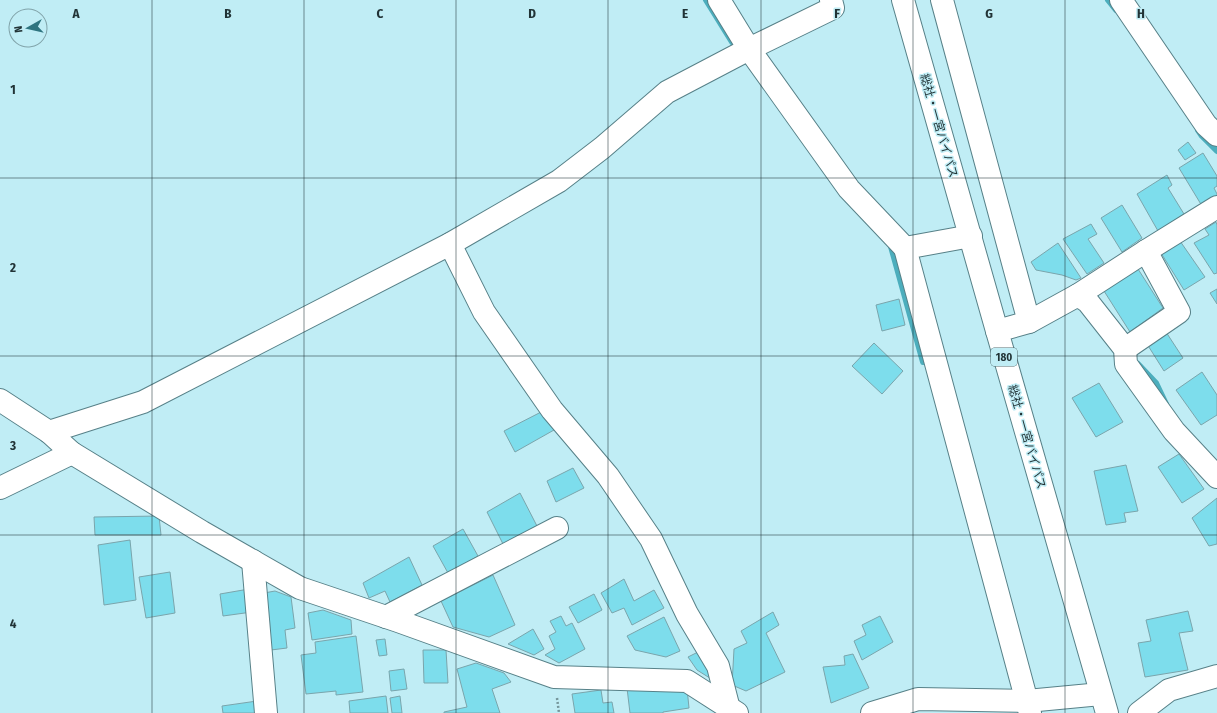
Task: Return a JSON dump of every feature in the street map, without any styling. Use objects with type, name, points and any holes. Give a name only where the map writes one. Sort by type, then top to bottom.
[{"type":"main road","points":[[719,0],[749,48],[849,189],[905,248],[1028,707]]},
{"type":"main road","points":[[49,432],[143,402],[450,244],[559,181],[602,148],[667,92],[749,48],[833,8],[830,0]]},
{"type":"main road","name":"総社・一宮バイパス","points":[[903,0],[1104,703]]},
{"type":"main road","points":[[942,0],[1029,322]]},
{"type":"main road","points":[[1121,0],[1206,125],[1217,135]]},
{"type":"main road","points":[[997,331],[1029,322],[1078,295],[1217,207]]},
{"type":"main road","points":[[905,248],[970,236]]},
{"type":"main road","points":[[450,244],[484,312],[552,410],[608,476],[651,539],[687,614],[718,666],[732,712]]},
{"type":"main road","points":[[1125,352],[1179,312],[1146,251]]},
{"type":"main road","points":[[1078,295],[1088,302],[1125,352],[1126,364],[1174,431],[1217,476]]},
{"type":"main road","points":[[0,400],[49,432],[72,453],[202,532],[300,588],[554,677],[687,681],[732,712]]},
{"type":"main road","points":[[0,488],[72,453]]},
{"type":"main road","points":[[386,617],[557,528]]},
{"type":"main road","points":[[253,561],[266,713]]},
{"type":"main road","points":[[1139,713],[1169,690],[1217,676]]},
{"type":"main road","points":[[872,713],[918,699],[1028,707],[1104,703]]},
{"type":"building","points":[[1188,142],[1196,153],[1185,160],[1178,150]]},
{"type":"building","points":[[1203,153],[1217,176],[1217,186],[1214,188],[1217,197],[1202,206],[1179,168]]},
{"type":"building","points":[[1167,175],[1172,185],[1168,188],[1184,214],[1158,231],[1137,194]]},
{"type":"building","points":[[1122,205],[1142,238],[1122,252],[1101,218]]},
{"type":"building","points":[[1216,222],[1217,273],[1214,274],[1194,243],[1209,235],[1205,229]]},
{"type":"building","points":[[1091,224],[1097,234],[1088,239],[1104,263],[1087,274],[1063,239]]},
{"type":"building","points":[[1180,241],[1205,277],[1184,290],[1161,253]]},
{"type":"building","points":[[1058,243],[1081,278],[1076,280],[1062,275],[1036,270],[1031,262]]},
{"type":"building","points":[[1138,269],[1163,308],[1130,332],[1104,291]]},
{"type":"building","points":[[1217,289],[1217,304],[1210,293]]},
{"type":"building","points":[[899,299],[905,325],[882,331],[876,305]]},
{"type":"building","points":[[1166,332],[1183,358],[1164,371],[1147,344]]},
{"type":"building","points":[[874,343],[903,371],[882,394],[852,366]]},
{"type":"building","points":[[1202,372],[1217,395],[1217,415],[1201,425],[1176,390]]},
{"type":"building","points":[[1099,383],[1123,422],[1096,437],[1072,398]]},
{"type":"building","points":[[545,410],[554,430],[515,452],[504,431]]},
{"type":"building","points":[[1179,454],[1204,489],[1182,503],[1158,467]]},
{"type":"building","points":[[1126,465],[1138,511],[1124,513],[1126,522],[1106,525],[1094,471]]},
{"type":"building","points":[[573,468],[584,488],[556,502],[547,481]]},
{"type":"building","points":[[520,493],[537,526],[503,544],[487,512]]},
{"type":"building","points":[[1217,498],[1217,544],[1209,546],[1192,518]]},
{"type":"building","points":[[159,516],[161,535],[95,535],[94,517]]},
{"type":"building","points":[[463,529],[478,556],[448,573],[433,546]]},
{"type":"building","points":[[130,540],[136,600],[104,605],[98,545]]},
{"type":"building","points":[[409,557],[422,585],[390,602],[385,591],[369,598],[363,583]]},
{"type":"building","points":[[170,572],[175,613],[146,618],[139,577]]},
{"type":"building","points":[[493,575],[515,625],[489,637],[453,627],[441,601]]},
{"type":"building","points":[[624,579],[634,601],[654,590],[664,608],[632,625],[624,608],[612,613],[601,593]]},
{"type":"building","points":[[249,589],[252,612],[223,616],[220,594]]},
{"type":"building","points":[[275,591],[291,597],[295,628],[285,630],[287,648],[271,650],[264,593]]},
{"type":"building","points":[[594,594],[602,610],[578,623],[569,607]]},
{"type":"building","points":[[323,610],[351,620],[352,634],[312,640],[308,613]]},
{"type":"building","points":[[1188,611],[1193,631],[1179,633],[1188,670],[1145,677],[1138,643],[1151,641],[1146,620]]},
{"type":"building","points":[[773,612],[779,625],[766,633],[785,672],[746,691],[732,685],[734,649],[747,643],[741,631]]},
{"type":"building","points":[[561,616],[566,626],[572,623],[585,649],[559,663],[545,655],[555,649],[549,636],[556,632],[550,621]]},
{"type":"building","points":[[880,616],[893,642],[862,660],[854,641],[866,635],[862,625]]},
{"type":"building","points":[[664,617],[680,651],[666,657],[635,650],[627,636]]},
{"type":"building","points":[[533,629],[544,649],[534,655],[508,644]]},
{"type":"building","points":[[356,636],[363,692],[336,695],[336,691],[306,694],[301,655],[316,653],[315,642]]},
{"type":"building","points":[[385,639],[387,655],[379,656],[376,640]]},
{"type":"building","points":[[423,650],[446,650],[448,683],[424,683]]},
{"type":"building","points":[[702,650],[713,680],[697,670],[688,657]]},
{"type":"building","points":[[853,654],[869,688],[831,703],[823,667],[845,665],[844,656]]},
{"type":"building","points":[[476,663],[504,673],[511,682],[492,689],[500,713],[444,713],[467,707],[457,669]]},
{"type":"building","points":[[404,669],[407,689],[391,691],[389,671]]},
{"type":"building","points":[[627,688],[687,688],[689,708],[663,713],[630,713]]},
{"type":"building","points":[[601,690],[603,703],[612,702],[614,713],[575,713],[572,694]]},
{"type":"building","points":[[386,696],[388,713],[350,713],[349,701]]},
{"type":"building","points":[[400,696],[402,713],[392,713],[390,698]]},
{"type":"building","points":[[257,701],[259,713],[223,713],[222,706]]},
{"type":"waterway","points":[[706,0],[732,42]]},
{"type":"waterway","points":[[1108,0],[1116,10]]},
{"type":"waterway","points":[[1198,130],[1217,151]]},
{"type":"waterway","points":[[890,243],[923,362],[926,361]]},
{"type":"waterway","points":[[1138,364],[1156,383],[1166,404]]}]
